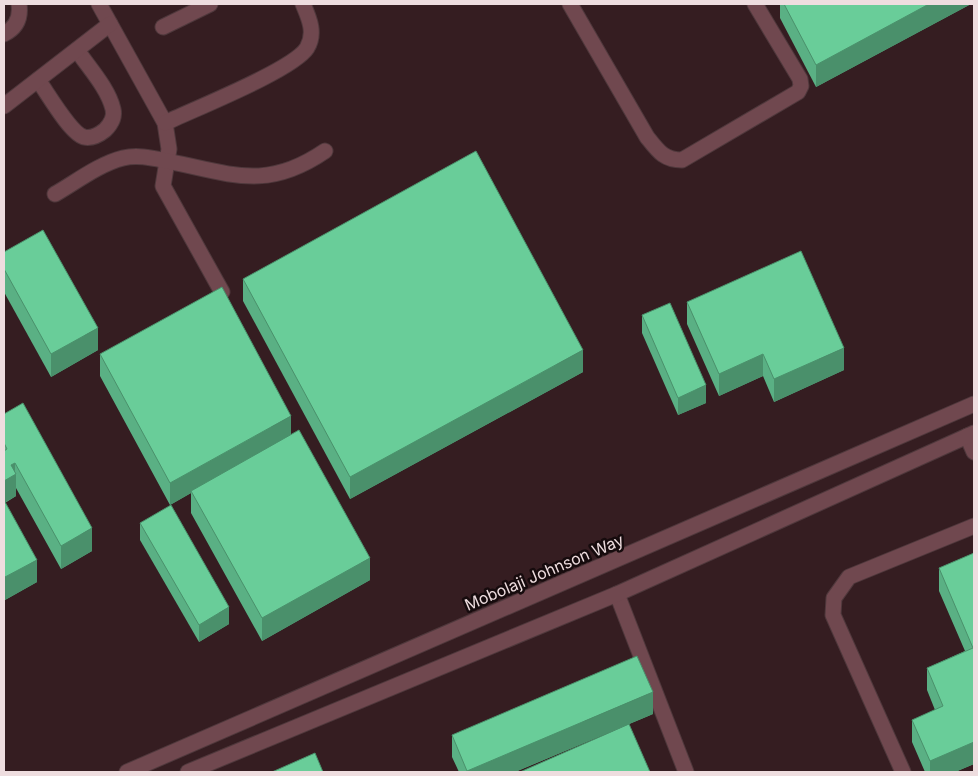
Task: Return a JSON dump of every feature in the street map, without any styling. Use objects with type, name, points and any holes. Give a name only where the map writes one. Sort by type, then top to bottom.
[{"type":"street","points":[[4,34],[18,22],[20,4]]},
{"type":"street","points":[[99,4],[165,123],[168,136],[168,161],[163,186],[222,292]]},
{"type":"street","points":[[163,27],[210,4]]},
{"type":"street","points":[[165,123],[276,71],[296,58],[307,47],[311,35],[310,22],[303,4]]},
{"type":"street","points":[[570,4],[647,137],[660,155],[671,160],[682,160],[798,92],[801,86],[800,79],[755,4]]},
{"type":"street","points":[[4,106],[110,24]]},
{"type":"street","points":[[38,80],[74,130],[84,137],[94,137],[101,133],[114,119],[114,111],[109,98],[77,50]]},
{"type":"street","points":[[55,194],[105,165],[123,158],[140,156],[240,176],[264,177],[281,174],[306,164],[325,151]]},
{"type":"street","name":"Mobolaji Johnson Way","points":[[127,772],[974,404]]},
{"type":"street","points":[[188,772],[617,594],[971,434],[974,452]]},
{"type":"street","points":[[902,772],[833,615],[834,598],[849,577],[974,526]]},
{"type":"street","points":[[617,594],[686,772]]},
{"type":"building","points":[[784,4],[929,4],[816,65]]},
{"type":"building","points":[[476,151],[583,350],[350,477],[243,279]]},
{"type":"building","points":[[43,230],[98,328],[51,354],[4,269],[4,252]]},
{"type":"building","points":[[801,251],[844,348],[774,379],[763,354],[719,374],[687,302]]},
{"type":"building","points":[[222,287],[291,416],[170,483],[100,354]]},
{"type":"building","points":[[670,303],[706,385],[678,398],[642,315]]},
{"type":"building","points":[[23,403],[92,528],[61,546],[15,463],[11,465],[16,474],[4,481],[4,451],[7,449],[4,443],[4,414]]},
{"type":"building","points":[[299,430],[370,558],[262,618],[191,491]]},
{"type":"building","points":[[4,500],[37,560],[5,577],[4,575]]},
{"type":"building","points":[[171,505],[229,607],[199,625],[140,523]]},
{"type":"building","points":[[974,553],[974,742],[930,761],[912,720],[943,706],[927,668],[973,648],[939,568]]},
{"type":"building","points":[[637,656],[653,692],[467,771],[452,735]]},
{"type":"building","points":[[629,724],[650,772],[520,772]]},
{"type":"building","points":[[315,753],[323,772],[272,772]]}]
